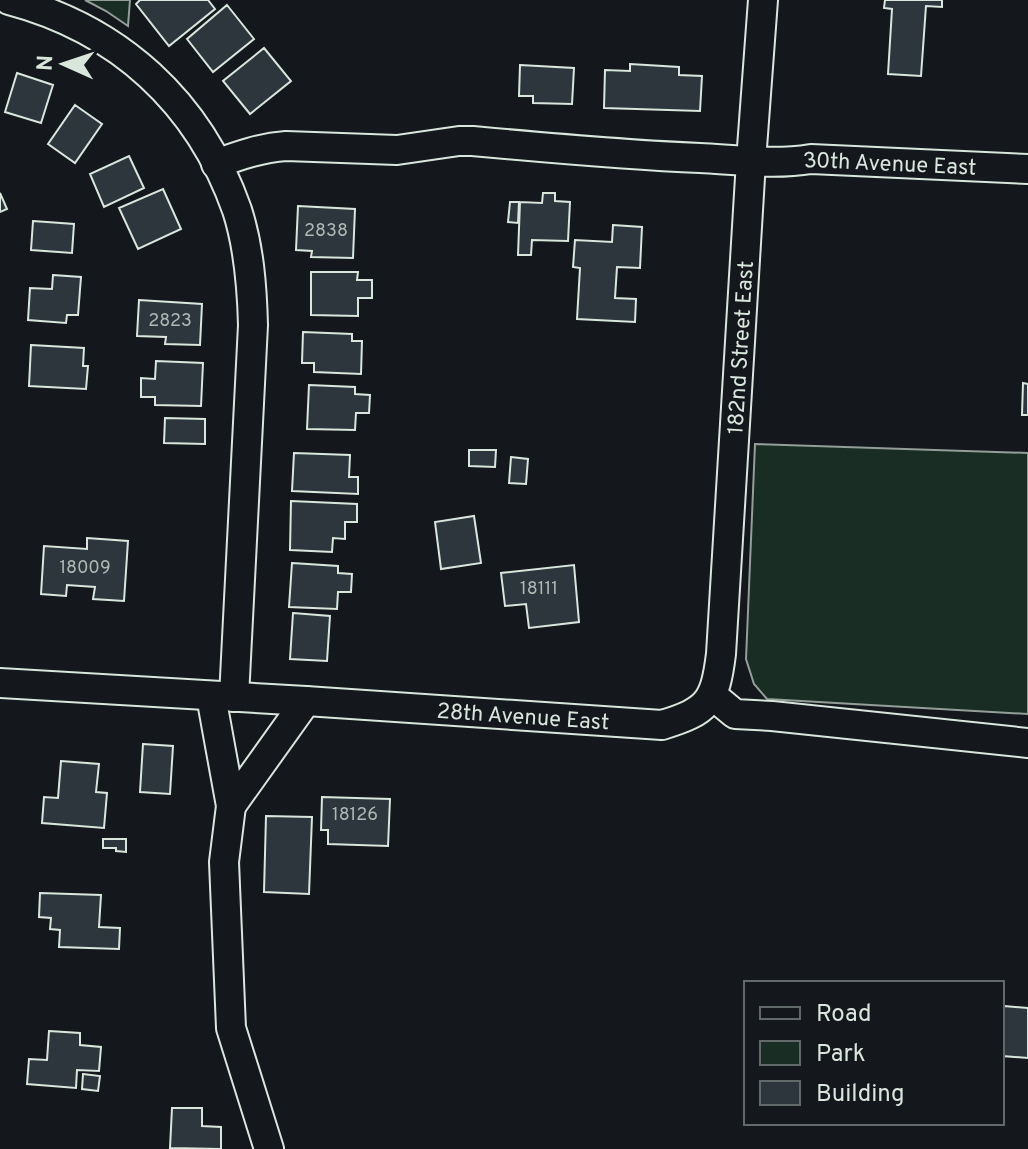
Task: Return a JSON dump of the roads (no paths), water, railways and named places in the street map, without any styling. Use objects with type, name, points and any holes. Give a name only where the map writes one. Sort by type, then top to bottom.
[{"type":"street","points":[[9,0],[41,9],[89,32],[128,56],[168,92],[199,132],[216,164],[237,211],[246,248],[252,294],[249,416],[222,696],[231,806],[224,862],[231,1028],[269,1149]]},
{"type":"street","name":"182nd Street East","points":[[712,695],[718,683],[721,654],[763,0]]},
{"type":"street","name":"30th Avenue East","points":[[216,164],[270,147],[397,150],[473,141],[751,161],[811,159],[1028,169]]},
{"type":"street","name":"28th Avenue East","points":[[0,683],[662,725],[696,713],[712,695]]},
{"type":"street","points":[[712,695],[735,714],[1028,743]]},
{"type":"street","points":[[231,806],[306,701]]}]
